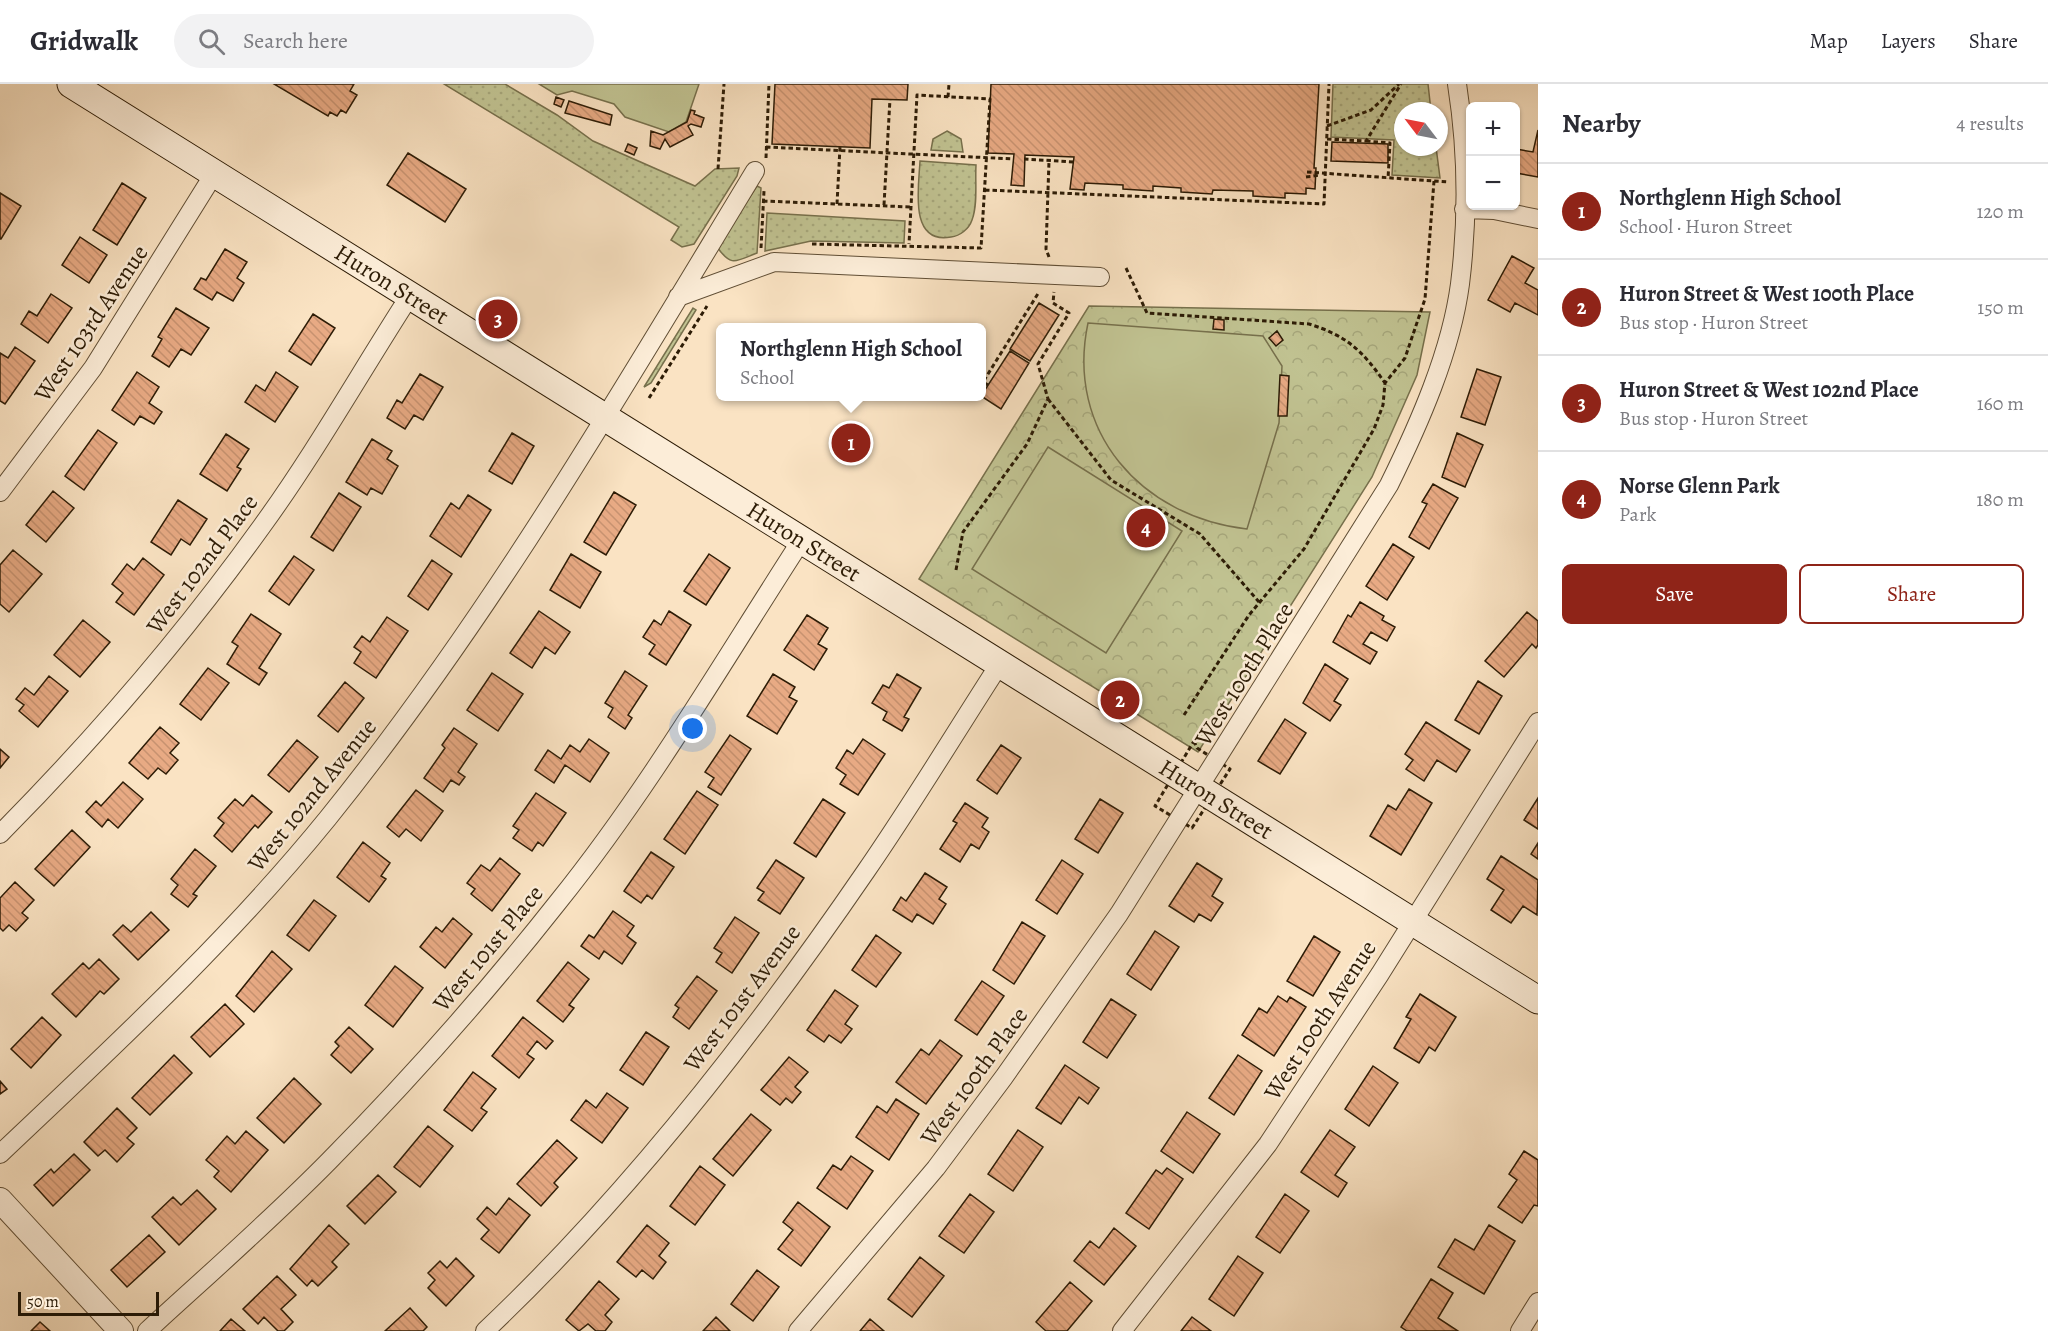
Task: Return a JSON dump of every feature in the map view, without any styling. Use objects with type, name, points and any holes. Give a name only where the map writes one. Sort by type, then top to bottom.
[{"type":"main road","name":"Huron Street","points":[[70,84],[1538,1000]]},
{"type":"street","name":"West 100th Place","points":[[798,1331],[936,1168],[1004,1077],[1119,914],[1383,494],[1417,426],[1444,349],[1460,286],[1464,209],[1461,110],[1457,84]]},
{"type":"street","name":"West 102nd Avenue","points":[[0,1154],[180,982],[232,928],[327,818],[434,680],[514,563],[755,171]]},
{"type":"street","name":"West 103rd Avenue","points":[[0,492],[93,368],[214,174]]},
{"type":"street","points":[[1464,209],[1494,210],[1538,219]]},
{"type":"street","points":[[678,297],[774,262],[1056,277],[1100,277]]},
{"type":"street","name":"West 102nd Place","points":[[0,834],[100,728],[207,600],[269,516],[409,297]]},
{"type":"street","name":"West 101st Place","points":[[147,1331],[328,1162],[426,1058],[491,984],[559,901],[631,805],[801,541]]},
{"type":"street","name":"West 101st Avenue","points":[[485,1331],[578,1236],[732,1054],[867,870],[999,664]]},
{"type":"street","name":"West 100th Avenue","points":[[1122,1331],[1268,1144],[1413,922],[1538,722]]},
{"type":"street","points":[[0,1200],[121,1331]]},
{"type":"street","points":[[1520,1331],[1538,1302]]},
{"type":"path","points":[[718,169],[724,84]]},
{"type":"path","points":[[948,97],[949,84]]},
{"type":"path","points":[[985,190],[1324,204],[1329,84]]},
{"type":"path","points":[[1327,126],[1371,110],[1400,84]]},
{"type":"path","points":[[1366,141],[1400,84]]},
{"type":"path","points":[[769,86],[775,86]]},
{"type":"path","points":[[917,95],[948,97],[990,99],[981,248],[909,244],[917,95]]},
{"type":"path","points":[[884,206],[890,99]]},
{"type":"path","points":[[1327,140],[1390,143],[1388,178]]},
{"type":"path","points":[[766,147],[1014,159]]},
{"type":"path","points":[[837,204],[840,149]]},
{"type":"path","points":[[1024,159],[1074,162]]},
{"type":"path","points":[[1049,161],[1046,249],[1056,277],[1053,303],[1069,313],[1038,364],[1048,399],[1111,480],[1200,534],[1259,602]]},
{"type":"path","points":[[1307,172],[1463,183]]},
{"type":"path","points":[[1306,177],[1325,175]]},
{"type":"path","points":[[1184,715],[1259,602],[1304,549],[1374,429],[1383,405],[1385,383],[1405,358],[1425,299],[1434,181]]},
{"type":"path","points":[[1196,193],[1196,198]]},
{"type":"path","points":[[764,201],[911,207]]},
{"type":"path","points":[[1126,268],[1147,313],[1285,321],[1324,329],[1353,343],[1385,383]]},
{"type":"path","points":[[986,377],[1043,285],[1056,277]]},
{"type":"path","points":[[649,398],[710,302]]},
{"type":"path","points":[[1027,311],[1032,314]]},
{"type":"path","points":[[1012,334],[1017,337]]},
{"type":"path","points":[[997,359],[1002,362]]},
{"type":"path","points":[[956,570],[963,532],[1027,444],[1048,399]]},
{"type":"green space","points":[[444,84],[505,84],[557,115],[593,141],[695,186],[715,169],[739,168],[737,176],[694,244],[682,247],[671,240],[679,227]]},
{"type":"green space","points":[[539,84],[699,84],[686,122],[669,132],[625,117],[614,104],[572,91],[557,95]]},
{"type":"green space","points":[[1333,84],[1428,84],[1430,102],[1394,102],[1394,140],[1331,137]]},
{"type":"green space","points":[[947,131],[961,139],[963,152],[931,150],[933,139]]},
{"type":"green space","points":[[1394,140],[1394,156],[1437,156],[1440,178],[1392,175]]},
{"type":"green space","points":[[920,161],[976,165],[974,214],[969,226],[961,234],[937,237],[928,232],[922,223],[918,198]]},
{"type":"green space","points":[[757,186],[761,188],[757,253],[739,260],[731,260],[717,247]]},
{"type":"green space","points":[[767,213],[905,221],[904,243],[811,241],[765,251]]},
{"type":"green space","points":[[1089,306],[1430,312],[1417,375],[1372,477],[1198,752],[919,579]]},
{"type":"green space","points":[[693,308],[696,310],[651,383],[644,387]]},
{"type":"green space","points":[[1088,323],[1263,336],[1282,366],[1279,423],[1247,529],[1209,521],[1174,507],[1144,487],[1119,462],[1100,432],[1088,399],[1084,362]]},
{"type":"green space","points":[[1048,447],[1182,531],[1106,653],[972,569]]},
{"type":"building","points":[[274,84],[354,84],[350,91],[357,95],[346,113],[341,110],[337,116],[330,112],[328,116]]},
{"type":"building","points":[[775,84],[908,84],[907,100],[872,99],[870,148],[772,144]]},
{"type":"building","points":[[991,84],[1319,84],[1315,189],[1306,188],[1306,194],[1285,193],[1285,198],[1253,196],[1253,191],[1213,190],[1212,194],[1181,192],[1181,188],[1153,186],[1153,191],[1123,189],[1123,185],[1085,183],[1084,190],[1070,189],[1074,157],[1025,155],[1024,186],[1011,185],[1014,154],[988,153]]},
{"type":"building","points":[[556,97],[564,100],[561,107],[554,104]]},
{"type":"building","points":[[569,101],[612,115],[610,125],[565,113]]},
{"type":"building","points":[[691,110],[695,111],[694,114],[704,118],[701,127],[691,124],[688,126],[693,135],[670,147],[665,139],[660,149],[650,146],[651,131],[663,135],[687,122]]},
{"type":"building","points":[[1538,130],[1538,177],[1520,174],[1520,150],[1533,152]]},
{"type":"building","points":[[1332,142],[1388,144],[1388,163],[1331,161]]},
{"type":"building","points":[[628,144],[637,148],[634,155],[625,151]]},
{"type":"building","points":[[408,153],[466,189],[445,222],[387,185]]},
{"type":"building","points":[[122,183],[146,198],[117,245],[93,230]]},
{"type":"building","points":[[0,193],[21,206],[1,239],[0,239]]},
{"type":"building","points":[[80,237],[107,255],[89,283],[62,265]]},
{"type":"building","points":[[225,249],[247,262],[237,278],[244,283],[233,301],[217,292],[212,300],[194,289],[201,278],[206,280]]},
{"type":"building","points":[[1512,256],[1534,268],[1525,283],[1538,290],[1538,315],[1515,303],[1510,312],[1488,300]]},
{"type":"building","points":[[51,294],[72,308],[48,343],[21,324],[29,311],[37,316]]},
{"type":"building","points":[[1039,303],[1059,315],[1030,361],[1010,349]]},
{"type":"building","points":[[176,308],[209,328],[191,355],[181,349],[169,367],[152,356],[162,339],[158,337]]},
{"type":"building","points":[[313,314],[335,328],[311,365],[289,351]]},
{"type":"building","points":[[1214,319],[1224,320],[1224,330],[1213,329]]},
{"type":"building","points":[[1277,331],[1283,340],[1276,346],[1269,338]]},
{"type":"building","points":[[15,347],[35,361],[5,404],[0,401],[0,353],[8,358]]},
{"type":"building","points":[[1010,351],[1029,363],[1001,409],[986,399],[986,388]]},
{"type":"building","points":[[1477,369],[1501,377],[1485,425],[1461,417]]},
{"type":"building","points":[[137,372],[159,387],[149,403],[162,412],[154,424],[140,416],[134,425],[112,410]]},
{"type":"building","points":[[276,372],[298,387],[275,422],[245,402],[256,385],[265,391]]},
{"type":"building","points":[[420,374],[443,387],[423,420],[414,415],[405,429],[387,418],[397,400],[402,403]]},
{"type":"building","points":[[1280,375],[1289,376],[1287,416],[1278,416]]},
{"type":"building","points":[[98,430],[117,443],[84,490],[65,476]]},
{"type":"building","points":[[512,433],[534,446],[512,484],[489,471]]},
{"type":"building","points":[[1457,433],[1483,445],[1465,487],[1442,477]]},
{"type":"building","points":[[226,434],[249,449],[237,467],[241,469],[227,491],[200,474]]},
{"type":"building","points":[[372,439],[392,451],[387,459],[398,466],[382,494],[371,488],[367,495],[346,482]]},
{"type":"building","points":[[1433,484],[1458,498],[1429,549],[1409,537],[1427,504],[1422,502]]},
{"type":"building","points":[[53,491],[74,508],[46,542],[26,525]]},
{"type":"building","points":[[614,492],[636,505],[606,555],[584,542]]},
{"type":"building","points":[[339,493],[361,507],[333,551],[311,537]]},
{"type":"building","points":[[468,495],[491,510],[461,557],[430,536],[451,503],[459,509]]},
{"type":"building","points":[[178,500],[207,519],[190,545],[181,539],[171,555],[151,542]]},
{"type":"building","points":[[1393,544],[1414,557],[1387,600],[1366,586]]},
{"type":"building","points":[[13,550],[42,574],[9,612],[0,604],[0,565]]},
{"type":"building","points":[[571,554],[601,572],[580,608],[550,590]]},
{"type":"building","points":[[709,554],[730,568],[706,605],[684,591]]},
{"type":"building","points":[[294,556],[314,570],[289,605],[269,591]]},
{"type":"building","points":[[143,558],[164,575],[134,615],[116,602],[123,593],[112,584],[127,564],[134,570]]},
{"type":"building","points":[[432,560],[452,574],[428,610],[408,596]]},
{"type":"building","points":[[1360,602],[1384,616],[1382,620],[1395,627],[1387,641],[1371,632],[1363,644],[1377,652],[1370,664],[1333,642],[1348,615],[1351,617]]},
{"type":"building","points":[[539,611],[570,632],[555,654],[545,647],[532,668],[510,653]]},
{"type":"building","points":[[669,611],[691,625],[666,665],[649,654],[655,645],[643,637],[654,620],[661,625]]},
{"type":"building","points":[[1527,612],[1538,621],[1538,645],[1536,648],[1532,644],[1504,677],[1485,661]]},
{"type":"building","points":[[251,614],[281,634],[259,668],[267,673],[259,685],[227,664],[238,646],[232,642]]},
{"type":"building","points":[[807,615],[828,628],[818,644],[827,649],[814,670],[784,650]]},
{"type":"building","points":[[387,617],[408,631],[376,678],[354,663],[361,652],[354,647],[362,636],[370,642]]},
{"type":"building","points":[[83,620],[110,642],[80,677],[54,655]]},
{"type":"building","points":[[1325,664],[1348,679],[1334,701],[1341,705],[1330,721],[1303,703]]},
{"type":"building","points":[[208,668],[229,683],[201,720],[180,704]]},
{"type":"building","points":[[625,671],[647,686],[628,715],[632,718],[625,729],[608,717],[613,708],[605,703]]},
{"type":"building","points":[[492,673],[523,694],[498,731],[467,710]]},
{"type":"building","points":[[773,674],[795,687],[789,697],[797,701],[777,734],[747,716]]},
{"type":"building","points":[[897,674],[921,688],[904,717],[909,719],[902,731],[883,720],[887,712],[872,703],[883,685],[889,688]]},
{"type":"building","points":[[49,676],[68,691],[38,727],[19,711],[24,705],[16,699],[25,688],[34,695]]},
{"type":"building","points":[[1478,681],[1502,696],[1479,734],[1455,720]]},
{"type":"building","points":[[345,682],[364,698],[338,732],[318,716]]},
{"type":"building","points":[[1285,719],[1306,733],[1280,774],[1258,761]]},
{"type":"building","points":[[1426,722],[1470,750],[1456,772],[1437,760],[1424,781],[1406,769],[1413,760],[1405,754]]},
{"type":"building","points":[[160,727],[179,743],[170,753],[178,760],[166,774],[158,768],[148,779],[129,763]]},
{"type":"building","points":[[454,728],[477,744],[458,772],[465,777],[459,785],[451,780],[443,792],[424,778],[445,748],[442,745]]},
{"type":"building","points":[[730,735],[751,749],[721,795],[708,787],[714,778],[705,772]]},
{"type":"building","points":[[589,739],[609,753],[590,782],[565,765],[554,783],[535,770],[548,750],[561,759],[570,745],[580,752]]},
{"type":"building","points":[[863,739],[885,754],[858,795],[840,784],[846,775],[836,768],[847,750],[853,754]]},
{"type":"building","points":[[297,740],[318,757],[289,792],[268,775]]},
{"type":"building","points":[[1001,745],[1021,758],[997,794],[977,780]]},
{"type":"building","points":[[0,749],[9,757],[0,768]]},
{"type":"building","points":[[123,782],[143,799],[118,828],[108,819],[102,827],[86,812],[96,801],[101,806]]},
{"type":"building","points":[[1409,789],[1432,803],[1401,855],[1370,836],[1388,805],[1396,810]]},
{"type":"building","points":[[416,790],[443,811],[421,841],[406,829],[399,837],[387,827]]},
{"type":"building","points":[[697,791],[718,805],[685,854],[664,839]]},
{"type":"building","points":[[536,793],[566,813],[543,846],[538,842],[532,851],[513,838],[519,830],[513,826]]},
{"type":"building","points":[[252,795],[272,812],[258,828],[255,825],[232,852],[214,836],[224,823],[218,818],[235,799],[243,806]]},
{"type":"building","points":[[1538,798],[1538,829],[1524,820]]},
{"type":"building","points":[[823,799],[845,813],[816,857],[794,843]]},
{"type":"building","points":[[1100,799],[1123,813],[1098,853],[1075,839]]},
{"type":"building","points":[[965,803],[988,818],[982,827],[989,832],[979,849],[971,844],[960,862],[940,849],[957,823],[953,821]]},
{"type":"building","points":[[72,830],[90,847],[54,886],[35,869]]},
{"type":"building","points":[[363,842],[390,863],[381,876],[386,879],[369,902],[337,877]]},
{"type":"building","points":[[1538,843],[1538,859],[1531,854]]},
{"type":"building","points":[[195,849],[216,866],[193,894],[197,896],[188,907],[171,894],[178,885],[171,879]]},
{"type":"building","points":[[651,852],[674,867],[652,899],[647,895],[641,903],[624,891]]},
{"type":"building","points":[[1501,856],[1538,880],[1537,915],[1523,906],[1511,923],[1491,910],[1504,890],[1487,879]]},
{"type":"building","points":[[500,858],[520,874],[492,911],[471,894],[475,889],[467,883],[481,865],[490,871]]},
{"type":"building","points":[[776,860],[804,878],[780,914],[758,900],[764,892],[757,888]]},
{"type":"building","points":[[1062,860],[1083,874],[1057,914],[1036,900]]},
{"type":"building","points":[[1197,863],[1222,879],[1212,896],[1223,903],[1211,921],[1199,914],[1194,922],[1169,906]]},
{"type":"building","points":[[925,873],[947,887],[939,899],[946,904],[933,924],[917,914],[912,922],[893,910],[901,897],[906,901]]},
{"type":"building","points":[[15,882],[34,900],[22,913],[28,918],[16,931],[9,925],[3,931],[0,928],[0,898]]},
{"type":"building","points":[[314,900],[336,916],[309,951],[287,935]]},
{"type":"building","points":[[613,911],[634,926],[627,936],[636,943],[622,964],[604,951],[599,959],[581,946],[589,935],[594,938]]},
{"type":"building","points":[[151,912],[169,930],[138,960],[113,935],[123,925],[131,932]]},
{"type":"building","points":[[735,917],[759,933],[732,973],[716,962],[722,953],[714,948]]},
{"type":"building","points":[[453,918],[472,934],[445,968],[420,947],[436,927],[442,932]]},
{"type":"building","points":[[1022,922],[1045,936],[1014,984],[993,970]]},
{"type":"building","points":[[1155,931],[1179,947],[1151,990],[1127,974]]},
{"type":"building","points":[[876,935],[901,953],[876,987],[852,970]]},
{"type":"building","points":[[1314,936],[1340,952],[1313,996],[1287,981]]},
{"type":"building","points":[[272,951],[292,969],[254,1012],[236,996]]},
{"type":"building","points":[[99,959],[119,979],[104,994],[100,991],[76,1017],[52,994],[83,963],[89,969]]},
{"type":"building","points":[[568,962],[589,979],[569,1005],[574,1008],[563,1022],[537,1001]]},
{"type":"building","points":[[395,966],[423,988],[393,1027],[365,1005]]},
{"type":"building","points":[[697,976],[717,991],[689,1029],[673,1017],[679,1008],[675,1005]]},
{"type":"building","points":[[982,981],[1004,996],[977,1035],[955,1020]]},
{"type":"building","points":[[835,990],[858,1006],[845,1024],[852,1029],[841,1043],[829,1035],[824,1042],[807,1030]]},
{"type":"building","points":[[1420,994],[1456,1017],[1435,1051],[1429,1047],[1419,1063],[1394,1048],[1411,1019],[1406,1017]]},
{"type":"building","points":[[1278,996],[1287,1002],[1290,997],[1306,1007],[1274,1056],[1242,1035],[1259,1008],[1267,1013]]},
{"type":"building","points":[[1111,999],[1136,1015],[1107,1058],[1083,1042]]},
{"type":"building","points":[[225,1004],[244,1024],[210,1057],[191,1037]]},
{"type":"building","points":[[42,1017],[61,1035],[31,1068],[11,1049]]},
{"type":"building","points":[[523,1017],[553,1041],[546,1049],[537,1041],[527,1054],[534,1059],[519,1078],[492,1056]]},
{"type":"building","points":[[349,1027],[373,1049],[351,1073],[331,1055],[339,1046],[335,1042]]},
{"type":"building","points":[[646,1032],[669,1047],[643,1085],[620,1070]]},
{"type":"building","points":[[940,1040],[962,1056],[926,1104],[896,1082],[921,1049],[929,1055]]},
{"type":"building","points":[[174,1055],[192,1073],[150,1115],[132,1098]]},
{"type":"building","points":[[1238,1055],[1262,1071],[1234,1115],[1209,1098]]},
{"type":"building","points":[[789,1057],[808,1072],[795,1087],[801,1092],[792,1103],[786,1098],[780,1105],[761,1090]]},
{"type":"building","points":[[1065,1065],[1099,1088],[1088,1104],[1079,1097],[1061,1124],[1036,1108]]},
{"type":"building","points":[[1373,1066],[1398,1083],[1369,1126],[1345,1109]]},
{"type":"building","points":[[473,1072],[496,1089],[481,1108],[487,1112],[472,1131],[444,1110]]},
{"type":"building","points":[[294,1078],[321,1104],[284,1143],[257,1118]]},
{"type":"building","points":[[0,1081],[7,1089],[0,1094]]},
{"type":"building","points":[[607,1093],[628,1108],[602,1143],[571,1120],[586,1100],[596,1108]]},
{"type":"building","points":[[896,1099],[919,1114],[889,1160],[856,1137],[877,1106],[887,1113]]},
{"type":"building","points":[[117,1108],[137,1128],[127,1138],[134,1144],[117,1162],[105,1150],[98,1156],[84,1142]]},
{"type":"building","points":[[1187,1112],[1220,1134],[1193,1173],[1161,1151]]},
{"type":"building","points":[[751,1114],[771,1130],[733,1176],[713,1159]]},
{"type":"building","points":[[428,1126],[453,1146],[420,1187],[394,1167]]},
{"type":"building","points":[[1018,1130],[1043,1147],[1013,1191],[988,1174]]},
{"type":"building","points":[[1330,1130],[1355,1147],[1335,1175],[1347,1183],[1338,1197],[1301,1172]]},
{"type":"building","points":[[246,1131],[268,1150],[231,1192],[214,1177],[219,1171],[206,1160],[227,1136],[235,1144]]},
{"type":"building","points":[[557,1140],[577,1158],[554,1183],[558,1187],[541,1206],[517,1184]]},
{"type":"building","points":[[1524,1151],[1538,1160],[1538,1206],[1534,1205],[1522,1223],[1498,1207],[1517,1180],[1509,1174]]},
{"type":"building","points":[[74,1154],[90,1170],[53,1206],[34,1185],[51,1169],[54,1173]]},
{"type":"building","points":[[851,1156],[873,1171],[847,1209],[817,1188],[833,1165],[841,1170]]},
{"type":"building","points":[[700,1166],[725,1185],[695,1225],[670,1206]]},
{"type":"building","points":[[1167,1168],[1183,1179],[1149,1229],[1126,1213],[1156,1170],[1162,1174]]},
{"type":"building","points":[[378,1175],[396,1192],[365,1224],[347,1206]]},
{"type":"building","points":[[197,1190],[216,1209],[179,1245],[152,1217],[173,1197],[181,1205]]},
{"type":"building","points":[[970,1194],[994,1212],[964,1253],[939,1236]]},
{"type":"building","points":[[1285,1194],[1309,1211],[1280,1253],[1256,1237]]},
{"type":"building","points":[[509,1198],[530,1215],[499,1253],[481,1239],[489,1230],[477,1219],[487,1207],[496,1215]]},
{"type":"building","points":[[798,1202],[830,1227],[801,1266],[778,1249],[793,1230],[783,1222]]},
{"type":"building","points":[[329,1225],[349,1244],[332,1262],[337,1267],[318,1286],[312,1280],[307,1286],[290,1269]]},
{"type":"building","points":[[647,1225],[669,1243],[659,1256],[666,1262],[653,1279],[642,1270],[636,1277],[617,1262]]},
{"type":"building","points":[[1489,1225],[1515,1241],[1484,1294],[1438,1267],[1455,1239],[1474,1250]]},
{"type":"building","points":[[1114,1228],[1136,1246],[1104,1285],[1074,1261],[1090,1241],[1099,1248]]},
{"type":"building","points":[[149,1235],[165,1252],[127,1287],[111,1270]]},
{"type":"building","points":[[1238,1256],[1263,1273],[1234,1316],[1209,1299]]},
{"type":"building","points":[[920,1257],[944,1276],[912,1317],[888,1299]]},
{"type":"building","points":[[456,1258],[474,1276],[446,1306],[428,1288],[435,1280],[428,1273],[440,1261],[447,1268]]},
{"type":"building","points":[[757,1270],[779,1287],[753,1321],[731,1304]]},
{"type":"building","points":[[277,1276],[296,1295],[281,1309],[293,1322],[284,1331],[278,1331],[264,1317],[258,1324],[243,1309]]},
{"type":"building","points":[[1431,1279],[1453,1293],[1438,1318],[1458,1331],[1407,1331],[1401,1327]]},
{"type":"building","points":[[599,1281],[619,1299],[605,1315],[612,1322],[605,1331],[596,1331],[588,1324],[579,1331],[566,1320]]},
{"type":"building","points":[[1070,1282],[1092,1301],[1067,1331],[1046,1331],[1036,1322]]},
{"type":"building","points":[[410,1308],[427,1327],[423,1331],[385,1331]]},
{"type":"building","points":[[716,1317],[730,1331],[703,1331]]},
{"type":"building","points":[[1192,1317],[1211,1331],[1181,1331]]},
{"type":"building","points":[[231,1319],[245,1331],[220,1331]]},
{"type":"building","points":[[870,1319],[884,1331],[860,1331]]},
{"type":"building","points":[[40,1322],[50,1331],[31,1331]]},
{"type":"place","name":"Huron Street & West 102nd Place","points":[[498,319]]},
{"type":"place","name":"Northglenn High School","points":[[851,443]]},
{"type":"place","name":"Norse Glenn Park","points":[[1146,528]]},
{"type":"place","name":"Huron Street & West 100th Place","points":[[1120,700]]}]
